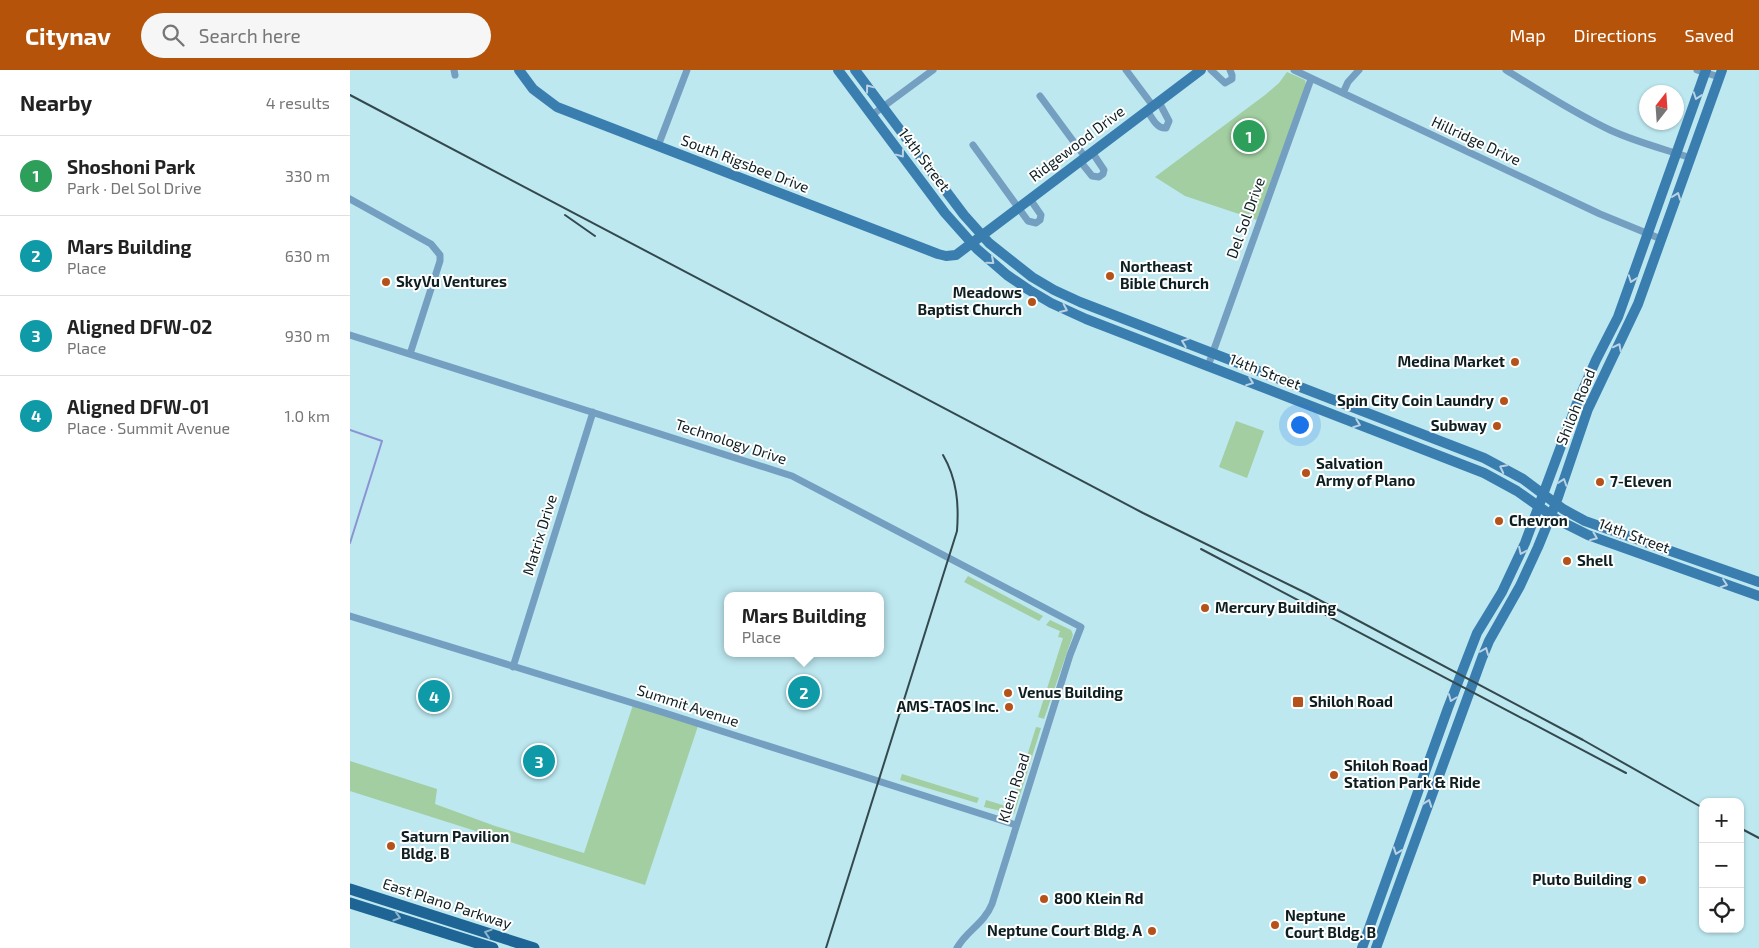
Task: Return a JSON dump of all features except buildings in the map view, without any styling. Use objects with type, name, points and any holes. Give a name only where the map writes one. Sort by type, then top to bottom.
[{"type":"main road","name":"South Rigsbee Drive","points":[[519,70],[540,96],[557,107],[938,254],[946,256],[956,255],[971,243]]},
{"type":"main road","name":"14th Street","points":[[838,70],[945,213],[971,243],[1000,270],[1029,290],[1061,308],[1124,334],[1484,473],[1518,491],[1551,515],[1588,535],[1759,596]]},
{"type":"main road","name":"14th Street","points":[[855,70],[981,235],[1004,257],[1035,280],[1062,294],[1496,464],[1544,493],[1574,515],[1593,524],[1759,582]]},
{"type":"main road","name":"Ridgewood Drive","points":[[971,243],[1201,70]]},
{"type":"main road","name":"Shiloh Road","points":[[1362,948],[1448,708],[1477,633],[1502,592],[1516,562],[1540,506],[1577,403],[1596,360],[1614,328],[1677,153],[1702,71]]},
{"type":"main road","name":"Shiloh Road","points":[[1376,948],[1482,658],[1528,569],[1556,503],[1588,409],[1638,304],[1720,74]]},
{"type":"main road","points":[[1029,290],[1035,280]]},
{"type":"main road","points":[[1124,334],[1130,320]]},
{"type":"main road","points":[[1324,410],[1329,398]]},
{"type":"main road","points":[[1577,403],[1588,409]]},
{"type":"main road","points":[[1420,448],[1425,435]]},
{"type":"main road","points":[[1688,571],[1693,559]]},
{"type":"main road","points":[[1482,623],[1495,630]]},
{"type":"main road","points":[[1384,884],[1397,889]]},
{"type":"main road","name":"East Plano Parkway","points":[[350,889],[531,948]]},
{"type":"main road","name":"East Plano Parkway","points":[[350,903],[494,948]]},
{"type":"main road","points":[[430,928],[434,915]]},
{"type":"street","points":[[658,146],[687,70]]},
{"type":"street","points":[[872,115],[933,70]]},
{"type":"street","points":[[1126,70],[1153,106]]},
{"type":"street","points":[[1211,70],[1225,83],[1232,79],[1230,70]]},
{"type":"street","name":"Hillridge Drive","points":[[1294,70],[1600,214],[1661,239]]},
{"type":"street","points":[[1342,93],[1352,76],[1360,70]]},
{"type":"street","points":[[1506,70],[1545,95],[1611,130],[1691,158]]},
{"type":"street","points":[[1702,71],[1720,74]]},
{"type":"street","name":"Del Sol Drive","points":[[1208,366],[1311,79]]},
{"type":"street","points":[[1040,96],[1086,157]]},
{"type":"street","points":[[973,145],[1030,222],[1038,222],[1041,215],[1030,199]]},
{"type":"street","points":[[350,200],[431,244],[440,255],[440,261],[410,354]]},
{"type":"street","name":"Technology Drive","points":[[350,335],[792,476],[1081,627]]},
{"type":"street","name":"Matrix Drive","points":[[513,667],[593,412]]},
{"type":"street","name":"Summit Avenue","points":[[350,616],[656,710],[1016,825]]},
{"type":"street","name":"Klein Road","points":[[957,948],[989,912],[1070,655],[1081,627]]},
{"type":"green space","points":[[1287,72],[1305,80],[1306,85],[1257,220],[1185,196],[1155,177],[1265,95],[1279,83]]},
{"type":"green space","points":[[1236,421],[1264,431],[1247,478],[1219,467]]},
{"type":"green space","points":[[968,576],[1043,616],[1039,621],[964,582]]},
{"type":"green space","points":[[1050,620],[1071,630],[1073,635],[1044,719],[1038,717],[1063,638],[1058,637],[1060,631],[1046,625]]},
{"type":"green space","points":[[633,705],[698,726],[645,885],[350,791],[350,761],[437,789],[435,804],[495,826],[584,853]]},
{"type":"green space","points":[[1036,727],[1041,728],[1014,814],[984,807],[986,800],[1006,806],[1008,800],[1013,801]]},
{"type":"green space","points":[[902,774],[979,798],[977,803],[900,780]]},
{"type":"waterway","points":[[350,430],[382,441],[350,543]]},
{"type":"railway","points":[[350,95],[1143,513],[1308,594],[1583,740],[1699,806]]},
{"type":"railway","points":[[565,215],[595,236]]},
{"type":"railway","points":[[826,948],[957,531],[958,511],[956,492],[948,464],[943,455]]},
{"type":"railway","points":[[1201,549],[1626,773]]},
{"type":"railway","points":[[1744,830],[1759,838]]},
{"type":"place","name":"Shoshoni Park","points":[[1249,136]]},
{"type":"place","name":"Northeast Bible Church","points":[[1110,276]]},
{"type":"place","name":"SkyVu Ventures","points":[[386,282]]},
{"type":"place","name":"Meadows Baptist Church","points":[[1032,302]]},
{"type":"place","name":"Medina Market","points":[[1515,362]]},
{"type":"place","name":"Spin City Coin Laundry","points":[[1504,401]]},
{"type":"place","name":"Subway","points":[[1497,426]]},
{"type":"place","name":"Salvation Army of Plano","points":[[1306,473]]},
{"type":"place","name":"7-Eleven","points":[[1600,482]]},
{"type":"place","name":"Chevron","points":[[1499,521]]},
{"type":"place","name":"Shell","points":[[1567,561]]},
{"type":"place","name":"Mercury Building","points":[[1205,608]]},
{"type":"place","name":"Mars Building","points":[[804,692]]},
{"type":"place","name":"Venus Building","points":[[1008,693]]},
{"type":"place","name":"Aligned DFW-01","points":[[434,696]]},
{"type":"place","name":"Shiloh Road","points":[[1298,702]]},
{"type":"place","name":"AMS-TAOS Inc.","points":[[1009,707]]},
{"type":"place","name":"Aligned DFW-02","points":[[539,761]]},
{"type":"place","name":"Shiloh Road Station Park & Ride","points":[[1334,775]]},
{"type":"place","name":"Saturn Pavilion Bldg. B","points":[[391,846]]},
{"type":"place","name":"Pluto Building","points":[[1642,880]]},
{"type":"place","name":"800 Klein Rd","points":[[1044,899]]},
{"type":"place","name":"Neptune Court Bldg. B","points":[[1275,925]]},
{"type":"place","name":"Neptune Court Bldg. A","points":[[1152,931]]}]
